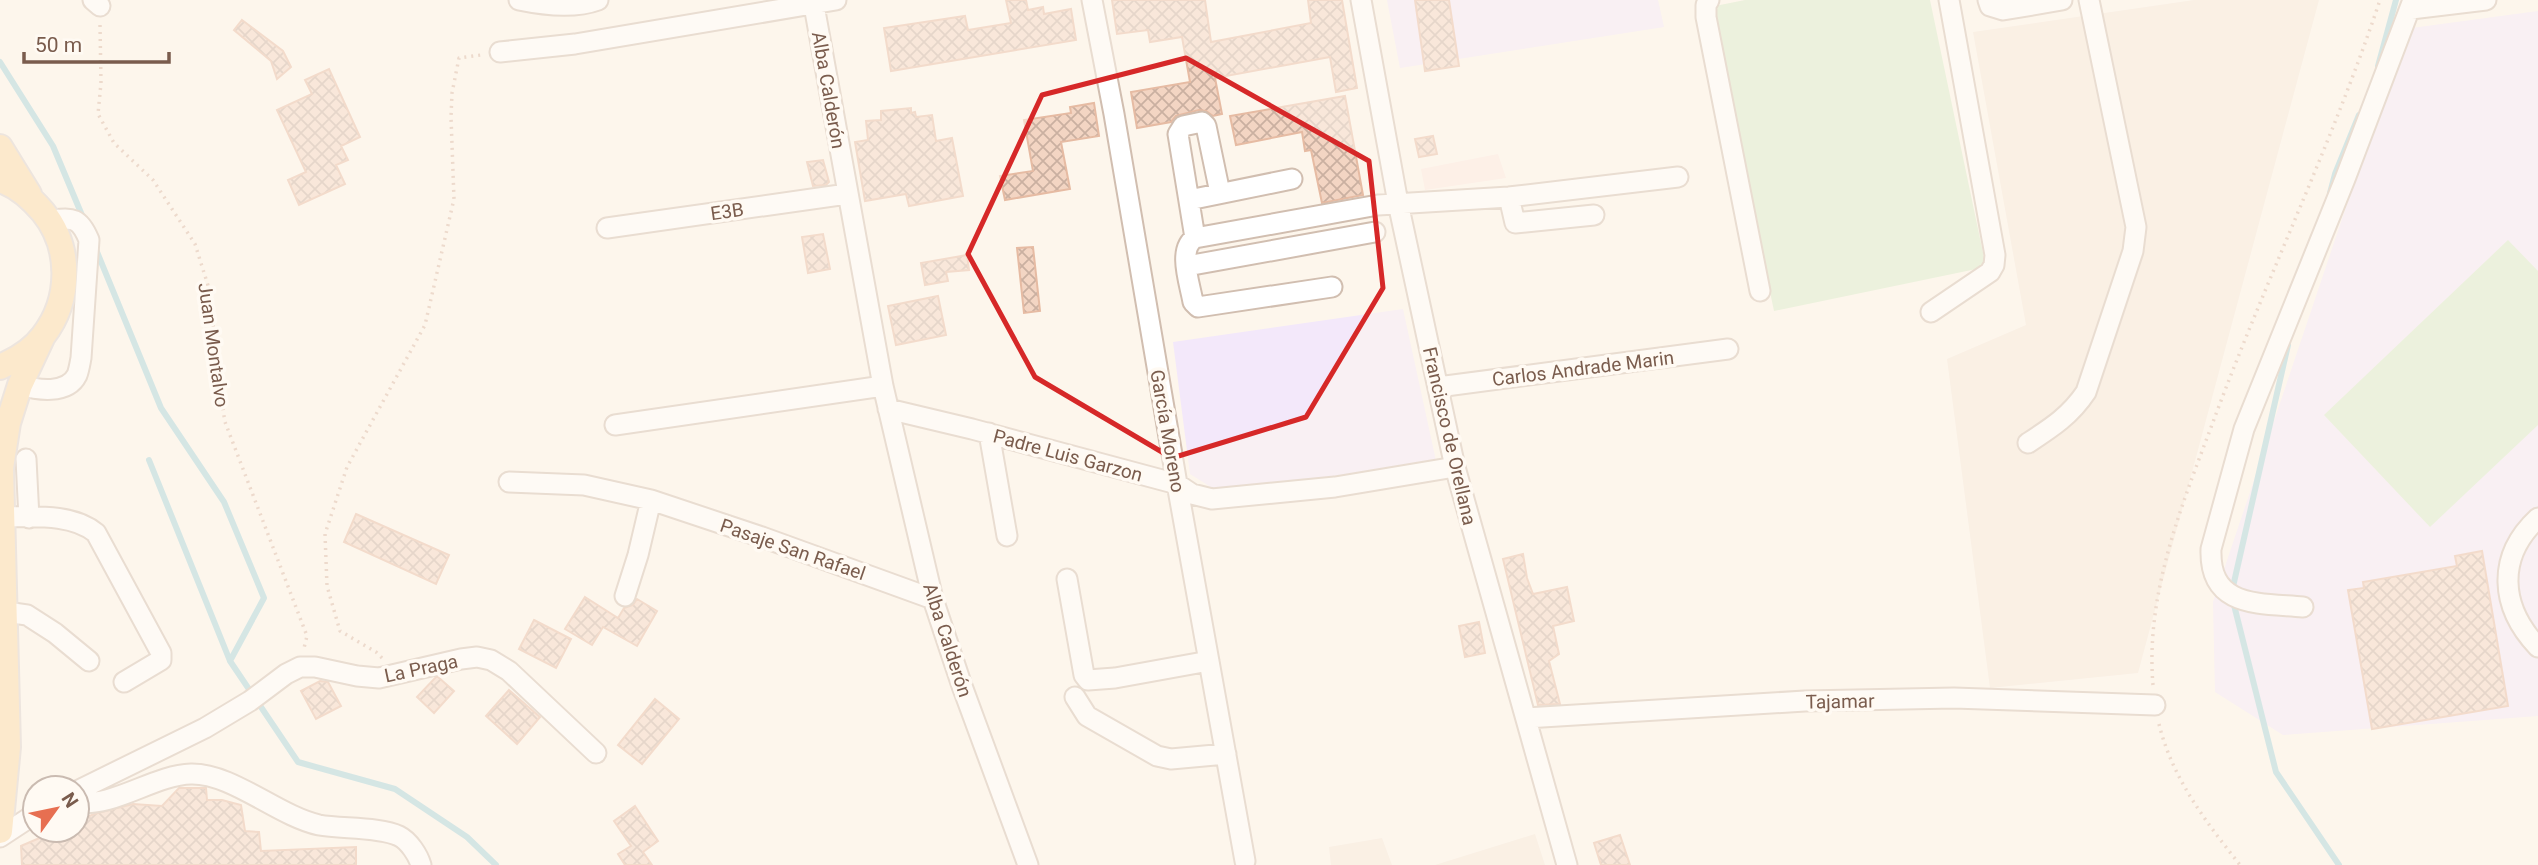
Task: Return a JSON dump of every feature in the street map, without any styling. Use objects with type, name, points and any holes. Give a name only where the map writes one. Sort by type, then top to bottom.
[{"type":"main road","points":[[0,147],[33,201],[49,220],[60,243],[65,268],[63,293],[55,317],[20,385],[8,423],[1,468],[8,747],[0,834]]},
{"type":"main road","points":[[0,180],[33,201]]},
{"type":"main road","points":[[0,368],[21,357],[42,338]]},
{"type":"street","points":[[519,0],[546,5],[590,3],[598,0]]},
{"type":"street","points":[[500,52],[575,44],[836,0]]},
{"type":"street","name":"García Moreno","points":[[1092,0],[1245,861]]},
{"type":"street","name":"Francisco de Orellana","points":[[1361,0],[1398,203],[1455,467],[1567,865]]},
{"type":"street","points":[[1709,0],[1706,17],[1760,291]]},
{"type":"street","points":[[1931,312],[1990,272],[1996,255],[1949,0]]},
{"type":"street","points":[[1988,0],[1990,6],[2003,10],[2062,0]]},
{"type":"street","points":[[2028,443],[2059,424],[2075,409],[2086,392],[2133,251],[2136,227],[2089,0]]},
{"type":"street","points":[[2303,607],[2248,603],[2225,593],[2213,574],[2211,549],[2244,429],[2412,4],[2486,0]]},
{"type":"street","name":"Alba Calderón","points":[[814,2],[883,386],[933,599],[961,685],[1028,865]]},
{"type":"street","points":[[1195,239],[1178,134],[1183,126],[1202,122],[1206,126],[1220,193]]},
{"type":"street","points":[[1332,287],[1198,307],[1193,302],[1185,252],[1190,242],[1195,239],[1398,203],[1509,197],[1678,177]]},
{"type":"street","points":[[1189,200],[1293,179]]},
{"type":"street","name":"E3B","points":[[607,228],[847,194]]},
{"type":"street","points":[[1509,197],[1515,223],[1594,215]]},
{"type":"street","points":[[20,385],[37,390],[52,390],[66,385],[76,377],[81,358],[89,240],[80,223],[71,218],[49,220]]},
{"type":"street","points":[[1187,266],[1375,232]]},
{"type":"street","name":"Carlos Andrade Marin","points":[[1438,387],[1728,349]]},
{"type":"street","points":[[615,425],[883,386]]},
{"type":"street","name":"Padre Luis Garzon","points":[[888,409],[989,433],[1177,484],[1192,494],[1212,499],[1335,487],[1455,467]]},
{"type":"street","points":[[989,433],[1007,536]]},
{"type":"street","points":[[26,459],[29,518]]},
{"type":"street","name":"Pasaje San Rafael","points":[[509,482],[584,485],[651,500],[933,599]]},
{"type":"street","points":[[625,596],[651,500]]},
{"type":"street","points":[[2,517],[73,520],[87,525],[96,533],[161,653],[161,660],[124,682]]},
{"type":"street","points":[[2538,518],[2523,533],[2507,570],[2511,603],[2523,631],[2538,647]]},
{"type":"street","points":[[1067,579],[1087,680],[1115,678],[1209,661]]},
{"type":"street","points":[[5,612],[27,615],[55,633],[89,661]]},
{"type":"street","name":"La Praga","points":[[300,667],[379,678],[477,657],[491,660],[509,671],[596,753]]},
{"type":"street","points":[[91,784],[217,721],[300,667]]},
{"type":"street","points":[[1075,697],[1087,716],[1157,756],[1171,759],[1226,754]]},
{"type":"street","name":"Tajamar","points":[[1526,718],[1818,701],[1954,698],[2155,705]]},
{"type":"street","points":[[91,803],[174,776],[210,776],[297,818],[320,825],[397,835],[411,848],[421,865]]},
{"type":"street","points":[[0,834],[21,822]]},
{"type":"path","name":"Juan Montalvo","points":[[97,2],[101,83],[98,114],[114,143],[153,180],[195,244],[211,296],[216,366],[225,422],[307,636],[300,667]]},
{"type":"path","points":[[397,676],[376,652],[340,631],[327,586],[325,534],[347,467],[425,325],[454,199],[451,117],[459,58],[500,52]]},
{"type":"highlighted area","points":[[1186,58],[1369,161],[1383,288],[1306,417],[1172,458],[1035,377],[968,254],[1042,95]]},
{"type":"shaded area","points":[[1387,0],[1658,0],[1664,27],[1400,68]]},
{"type":"shaded area","points":[[2194,0],[2319,0],[2138,673],[1990,688],[1947,359],[2026,325],[1973,32]]},
{"type":"shaded area","points":[[2538,11],[2538,716],[2283,735],[2215,692],[2213,602],[2370,136],[2412,28]]},
{"type":"shaded area","points":[[1498,154],[1506,178],[1425,190],[1421,169]]},
{"type":"shaded area","points":[[1403,309],[1436,461],[1222,494],[1190,474],[1173,342]]},
{"type":"shaded area","points":[[1535,834],[1545,865],[1435,865]]},
{"type":"shaded area","points":[[1382,838],[1392,865],[1331,865],[1329,847]]},
{"type":"green space","points":[[1745,0],[1930,0],[1986,267],[1774,311],[1710,7]]},
{"type":"green space","points":[[2508,240],[2538,271],[2538,425],[2430,527],[2324,415]]},
{"type":"building","points":[[1006,0],[1026,0],[1028,10],[1043,7],[1044,14],[1071,9],[1076,40],[891,71],[884,28],[965,16],[968,30],[1011,23]]},
{"type":"building","points":[[1112,0],[1205,0],[1211,42],[1311,23],[1308,0],[1342,0],[1357,88],[1336,92],[1330,57],[1215,78],[1222,114],[1213,116],[1199,110],[1176,116],[1171,122],[1137,128],[1131,92],[1190,82],[1182,37],[1150,42],[1148,30],[1117,34]]},
{"type":"building","points":[[1415,0],[1449,0],[1459,66],[1425,71]]},
{"type":"building","points":[[242,20],[283,51],[291,67],[277,79],[271,61],[234,30]]},
{"type":"building","points":[[329,69],[360,137],[341,146],[348,160],[336,165],[345,184],[299,205],[288,180],[306,172],[277,110],[312,94],[305,80]]},
{"type":"building","points":[[1345,96],[1363,195],[1322,203],[1311,150],[1305,151],[1302,132],[1236,145],[1230,116]]},
{"type":"building","points":[[1094,103],[1099,136],[1061,142],[1070,189],[1005,200],[1000,176],[1033,171],[1024,120],[1071,113],[1070,107]]},
{"type":"building","points":[[911,108],[911,113],[915,112],[916,117],[932,115],[936,141],[952,138],[963,196],[909,206],[906,194],[865,201],[855,142],[868,140],[866,121],[881,120],[881,111]]},
{"type":"building","points":[[1433,136],[1437,154],[1419,157],[1415,139]]},
{"type":"building","points":[[823,160],[829,182],[826,185],[813,186],[807,162]]},
{"type":"building","points":[[823,234],[830,269],[808,273],[802,237]]},
{"type":"building","points":[[1033,247],[1040,311],[1024,313],[1017,248]]},
{"type":"building","points":[[967,255],[969,270],[946,272],[948,281],[925,285],[921,263]]},
{"type":"building","points":[[938,296],[946,335],[896,345],[888,306]]},
{"type":"building","points":[[356,514],[449,555],[436,584],[344,542]]},
{"type":"building","points":[[2482,551],[2508,706],[2372,729],[2348,590],[2364,588],[2363,582],[2457,566],[2455,556]]},
{"type":"building","points":[[1523,554],[1533,594],[1567,587],[1574,621],[1553,626],[1559,654],[1549,661],[1560,704],[1538,705],[1503,559]]},
{"type":"building","points":[[585,597],[618,618],[624,608],[633,605],[637,599],[657,611],[637,646],[603,627],[592,645],[565,629]]},
{"type":"building","points":[[534,620],[571,639],[556,668],[519,649]]},
{"type":"building","points":[[1479,622],[1485,653],[1465,657],[1459,626]]},
{"type":"building","points":[[436,677],[454,691],[434,713],[417,697]]},
{"type":"building","points":[[320,681],[328,682],[341,706],[316,719],[301,691]]},
{"type":"building","points":[[509,690],[540,717],[517,744],[486,716]]},
{"type":"building","points":[[655,699],[679,719],[642,764],[618,745]]},
{"type":"building","points":[[179,788],[206,788],[207,800],[222,800],[241,805],[245,831],[259,832],[261,851],[356,847],[356,865],[22,865],[21,846],[26,844],[91,844],[91,815],[94,814],[133,804],[162,806]]},
{"type":"building","points":[[635,806],[658,841],[643,852],[652,865],[625,865],[618,854],[631,846],[614,821]]},
{"type":"building","points":[[1620,835],[1630,865],[1601,865],[1594,843]]},
{"type":"waterway","points":[[2378,66],[2396,0]]},
{"type":"waterway","points":[[0,62],[53,146],[84,220]]},
{"type":"waterway","points":[[2330,193],[2359,115]]},
{"type":"waterway","points":[[95,247],[161,408],[224,502],[264,598],[230,661]]},
{"type":"waterway","points":[[2232,591],[2288,345]]},
{"type":"waterway","points":[[149,460],[230,661],[298,762],[395,789],[467,837],[496,865]]},
{"type":"waterway","points":[[2233,601],[2276,772],[2339,865]]}]
